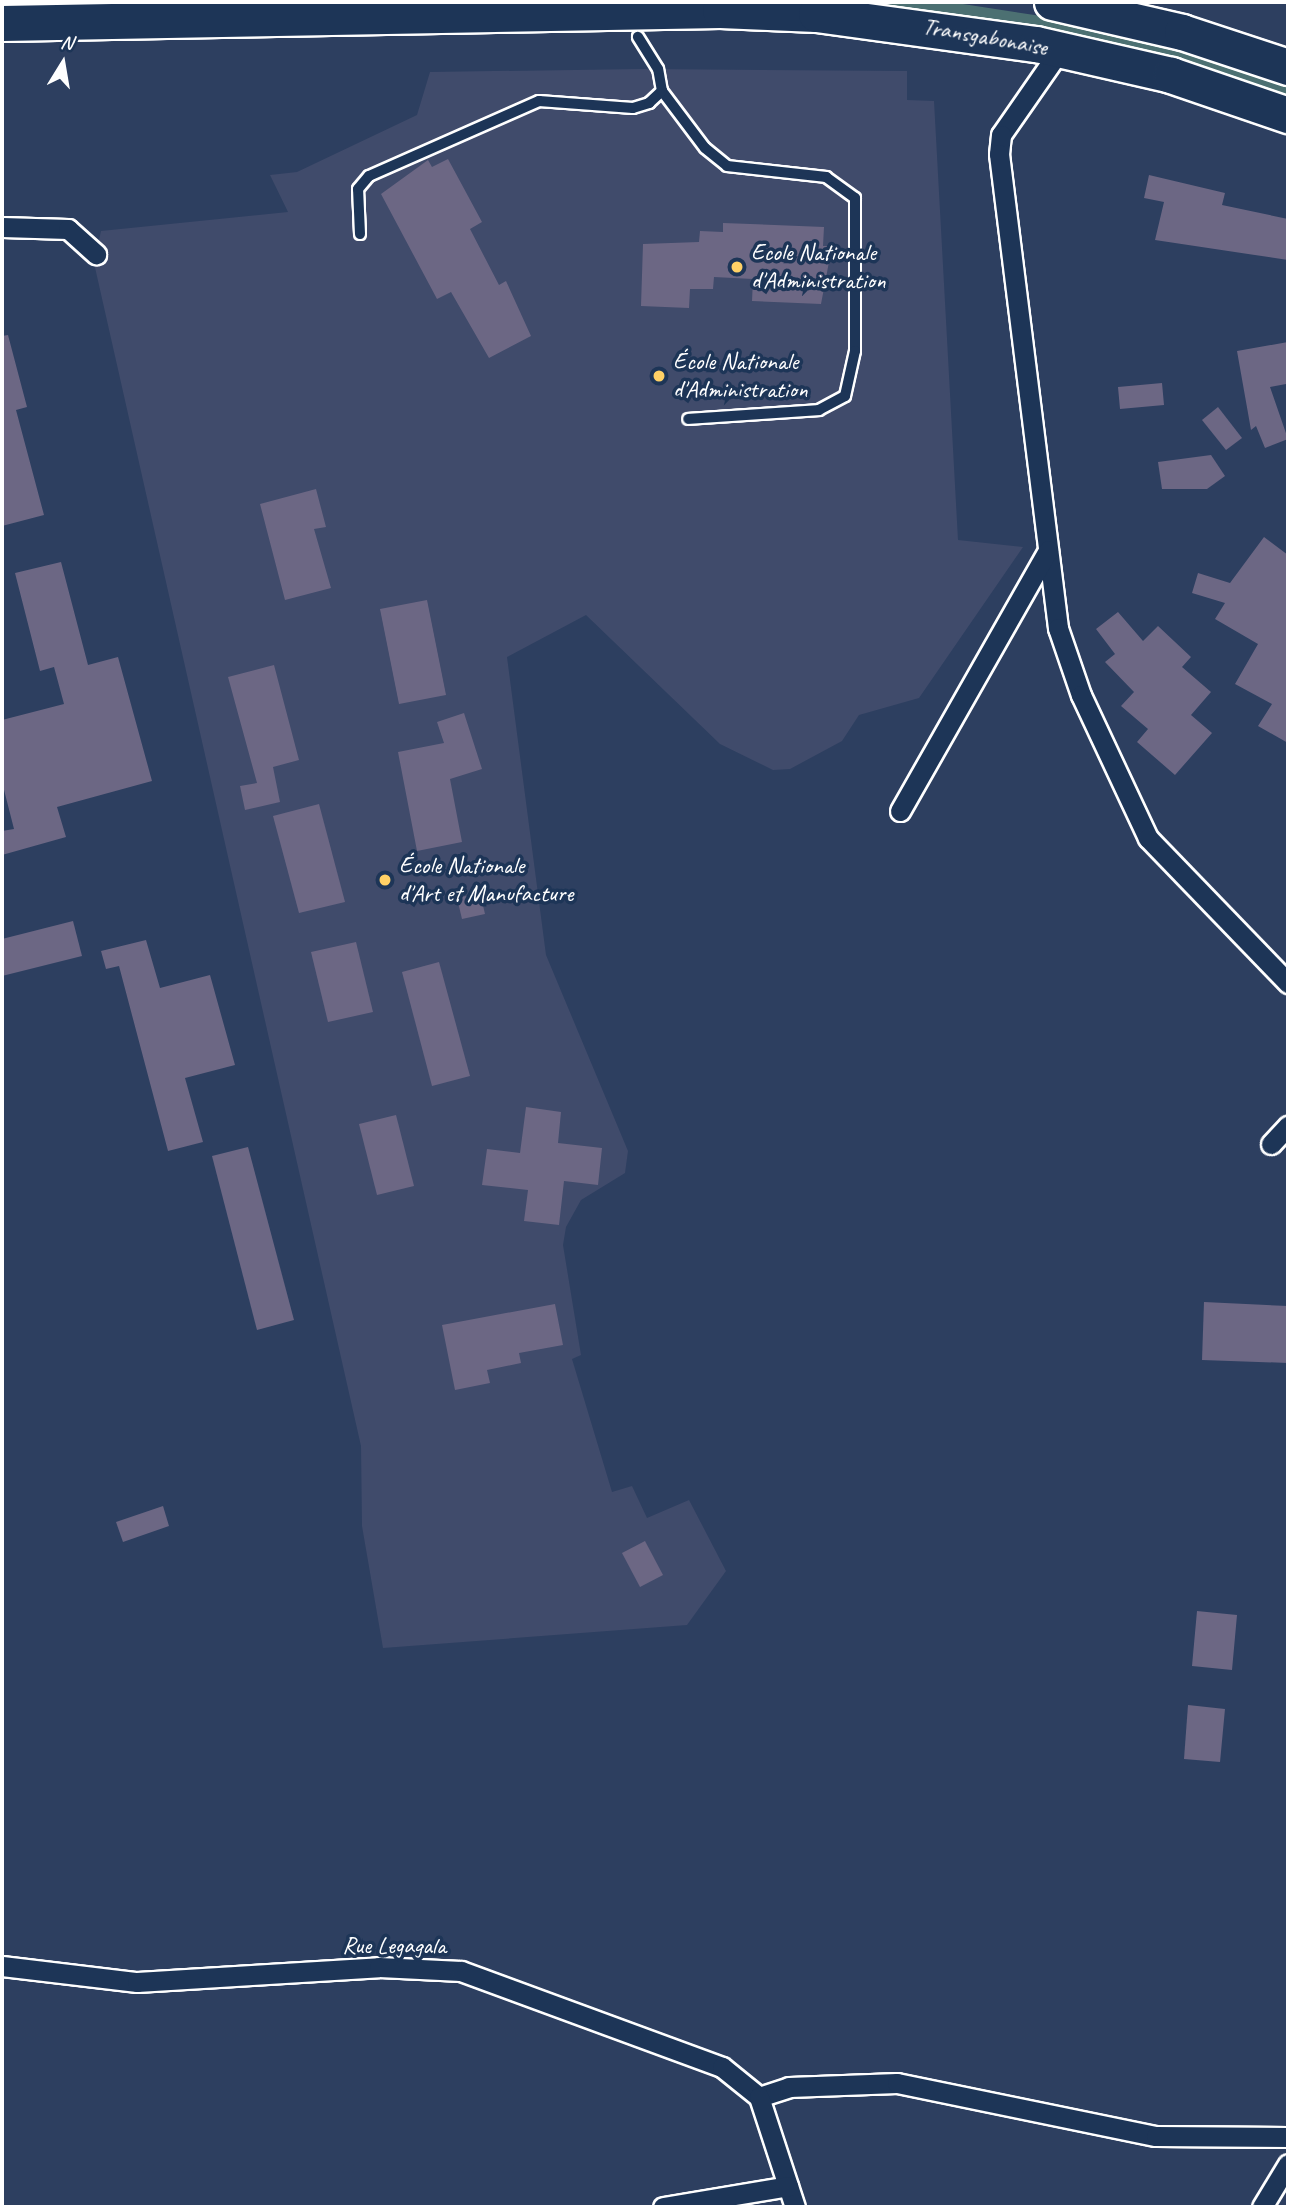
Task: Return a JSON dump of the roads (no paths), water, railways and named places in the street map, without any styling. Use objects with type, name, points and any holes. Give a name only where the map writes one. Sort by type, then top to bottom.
[{"type":"highway","name":"Transgabonaise","points":[[1052,2],[1182,32],[1288,67]]},
{"type":"highway","name":"Transgabonaise","points":[[2,23],[746,10],[887,20],[1060,50],[1171,75],[1288,115]]},
{"type":"street","points":[[1060,50],[1002,135],[999,154],[1037,416],[1048,550],[1058,628],[1081,695],[1148,838],[1288,984]]},
{"type":"street","points":[[2,227],[68,229],[96,254]]},
{"type":"street","points":[[900,811],[1048,550]]},
{"type":"street","points":[[1271,1144],[1288,1126]]},
{"type":"street","name":"Rue Legagala","points":[[2,1966],[137,1982],[379,1967],[461,1971],[722,2067],[759,2097]]},
{"type":"street","points":[[795,2207],[759,2097],[789,2087],[897,2083],[1156,2136],[1288,2137]]},
{"type":"street","points":[[1262,2207],[1288,2164]]},
{"type":"street","points":[[663,2207],[788,2186]]},
{"type":"lane","points":[[638,37],[658,69],[662,90],[705,148],[727,166],[826,177],[855,198],[855,351],[845,396],[819,410],[688,419]]},
{"type":"lane","points":[[360,234],[358,189],[369,176],[539,101],[633,108],[662,90]]},
{"type":"place","name":"Ecole Nationale d'Administration","points":[[737,267]]},
{"type":"place","name":"École Nationale d'Administration","points":[[659,376]]},
{"type":"place","name":"École Nationale d'Art et Manufacture","points":[[385,880]]}]
